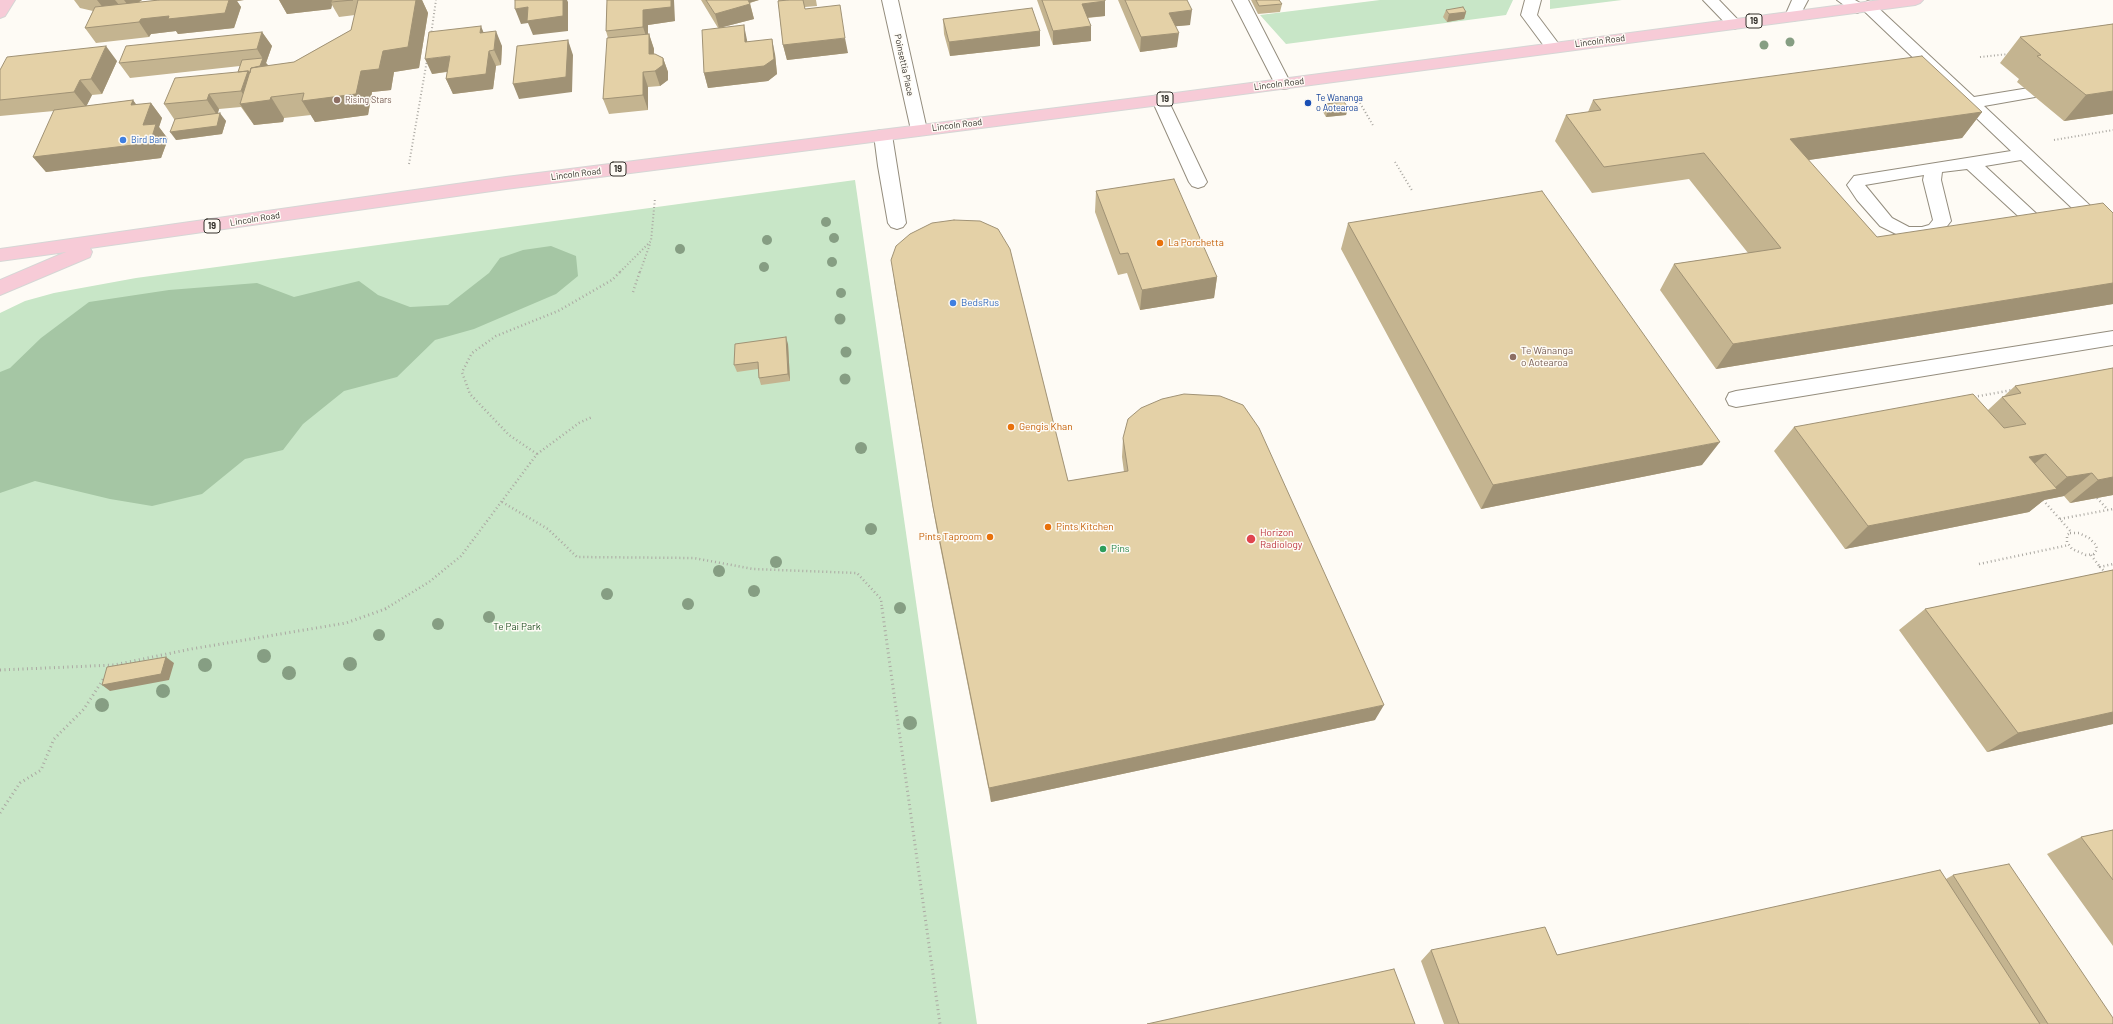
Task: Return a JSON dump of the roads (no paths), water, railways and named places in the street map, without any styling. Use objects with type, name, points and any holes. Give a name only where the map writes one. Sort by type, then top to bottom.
[{"type":"main road","points":[[0,13],[7,0]]},
{"type":"main road","name":"Lincoln Road","points":[[0,255],[106,241],[389,199],[1283,84],[1793,16],[1864,4],[1915,0]]},
{"type":"main road","points":[[0,288],[106,241]]},
{"type":"street","name":"Poinsettia Place","points":[[890,0],[919,130]]},
{"type":"street","points":[[1240,0],[1283,84]]},
{"type":"street","points":[[1533,0],[1529,15],[1553,48]]},
{"type":"street","points":[[1712,0],[1734,24]]},
{"type":"street","points":[[1793,16],[1800,0]]},
{"type":"street","points":[[1864,4],[2113,237]]},
{"type":"street","points":[[1970,103],[2029,93]]},
{"type":"street","points":[[1160,100],[1198,182]]},
{"type":"street","points":[[883,135],[886,166],[897,223]]},
{"type":"street","points":[[1934,168],[1932,180],[1942,221],[1936,230],[1922,233],[1906,233],[1886,222],[1863,196],[1856,185],[1860,180],[1869,178],[1970,162],[2025,154]]},
{"type":"street","points":[[1970,162],[2048,234]]},
{"type":"street","points":[[1736,399],[2113,338]]},
{"type":"place","name":"Rising Stars","points":[[337,100]]},
{"type":"place","name":"Te Wananga o Aotearoa","points":[[1308,103]]},
{"type":"place","name":"Bird Barn","points":[[123,140]]},
{"type":"place","name":"La Porchetta","points":[[1160,243]]},
{"type":"place","name":"BedsRus","points":[[953,303]]},
{"type":"place","name":"Te Wānanga o Aotearoa","points":[[1513,357]]},
{"type":"place","name":"Gengis Khan","points":[[1011,427]]},
{"type":"place","name":"Pints Kitchen","points":[[1048,527]]},
{"type":"place","name":"Pints Taproom","points":[[990,537]]},
{"type":"place","name":"Horizon Radiology","points":[[1251,539]]},
{"type":"place","name":"Pins","points":[[1103,549]]},
{"type":"park label","name":"Te Pai Park","points":[[517,627]]}]
